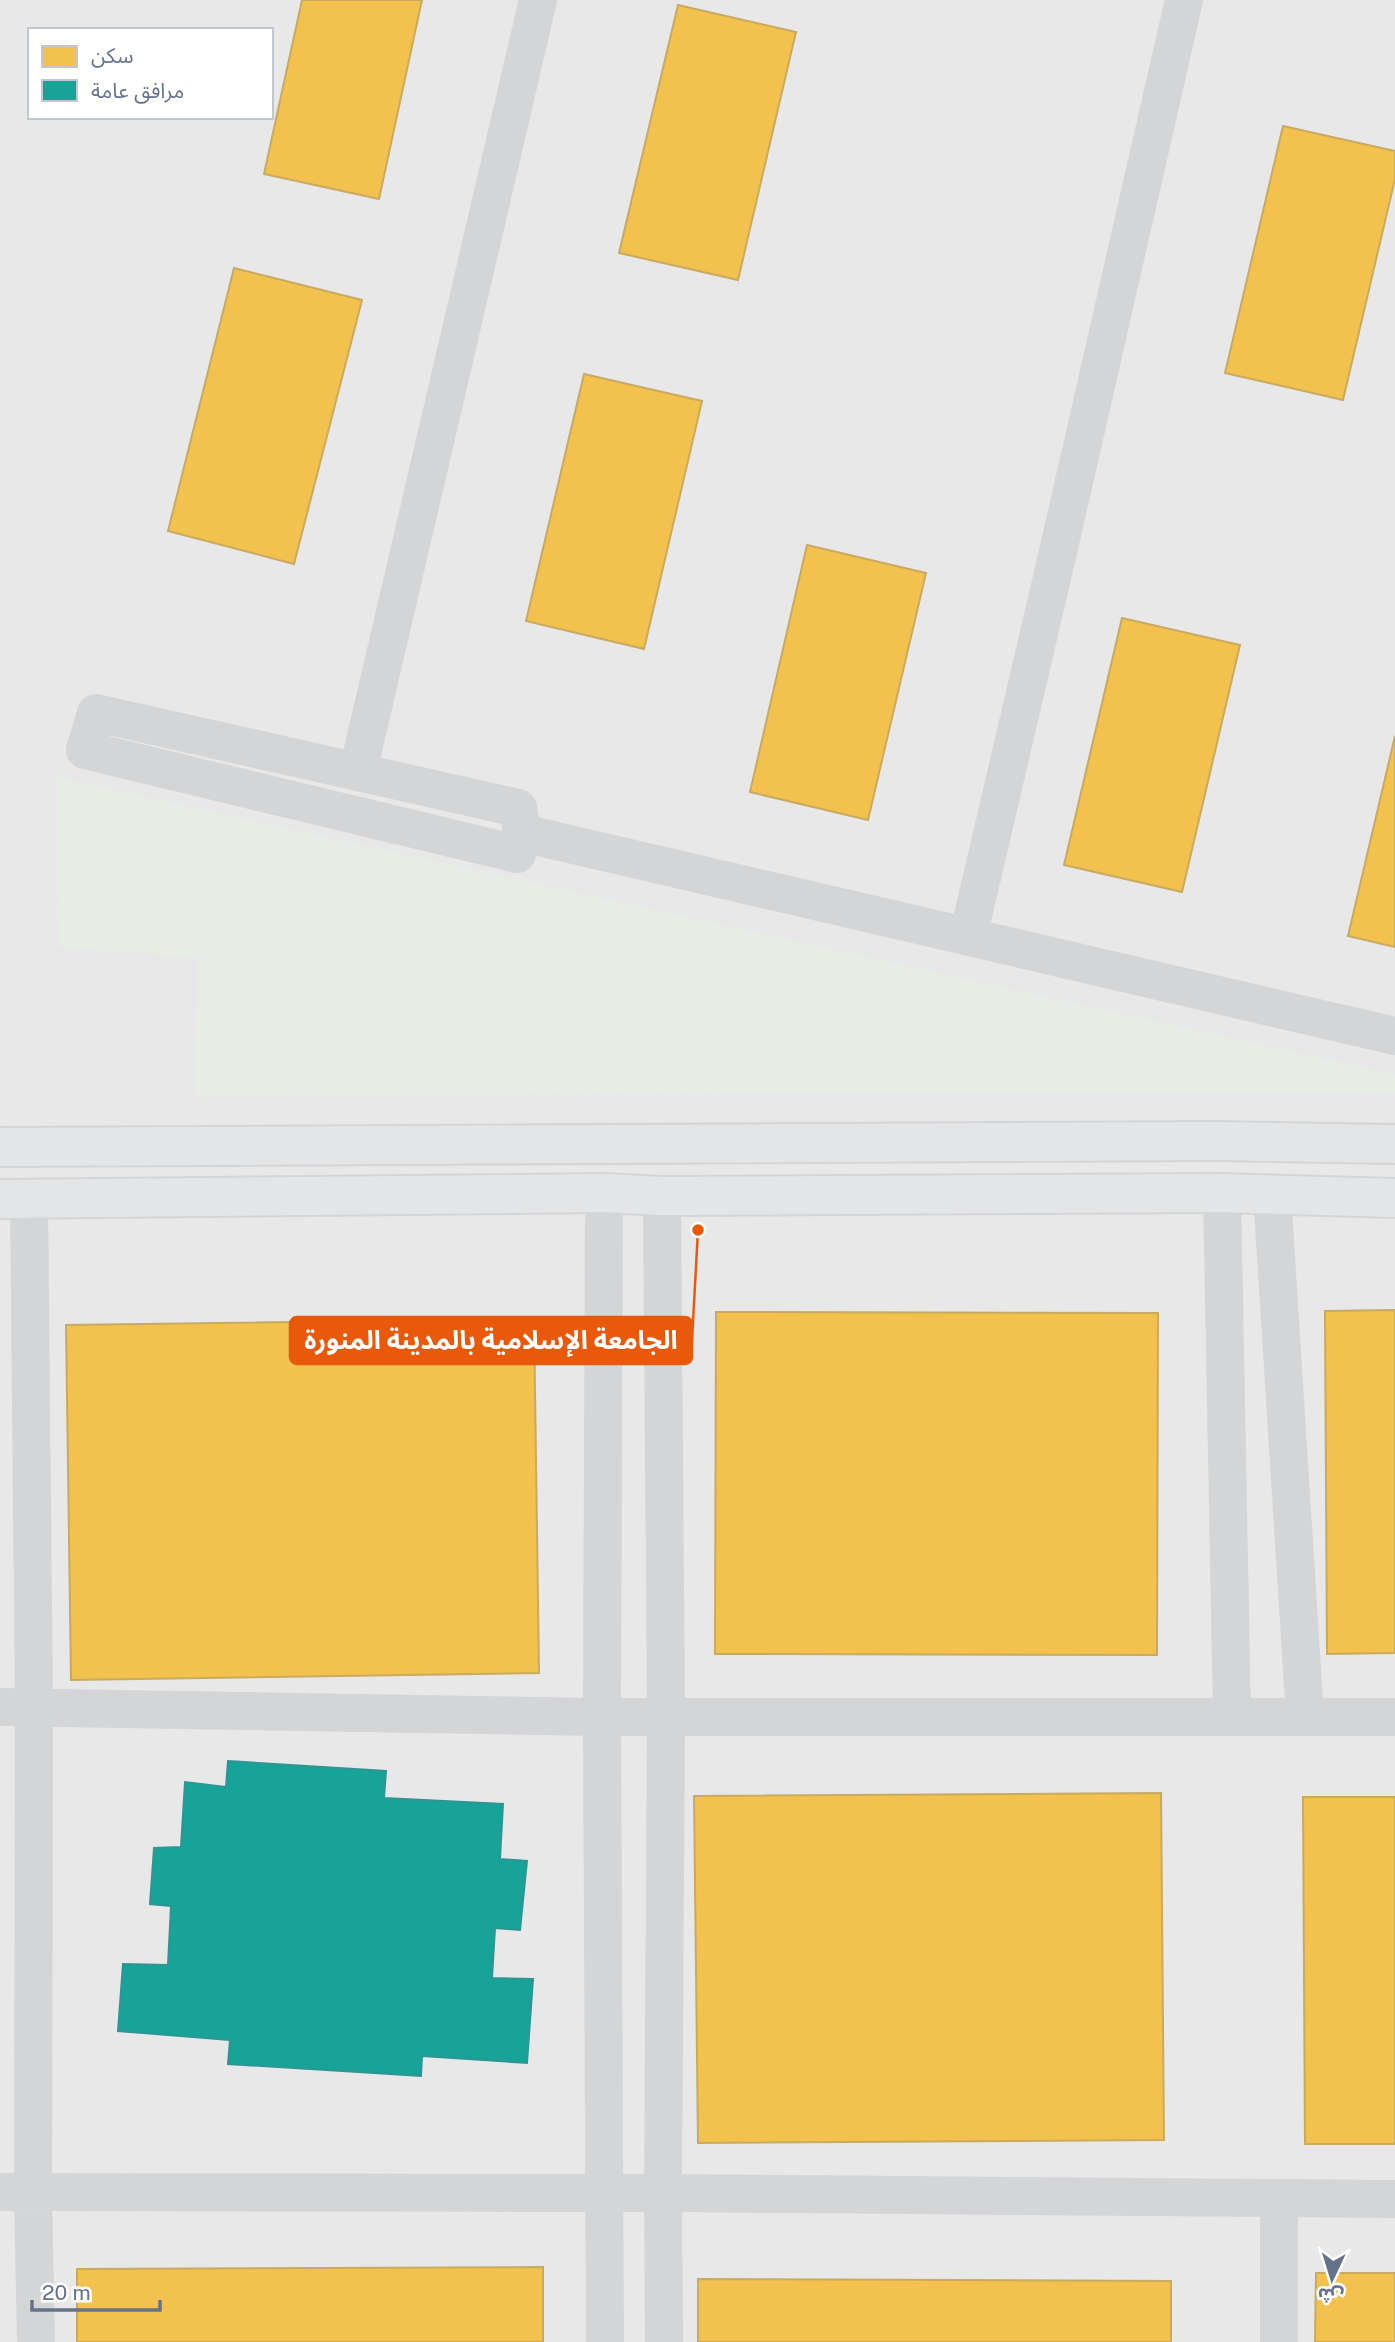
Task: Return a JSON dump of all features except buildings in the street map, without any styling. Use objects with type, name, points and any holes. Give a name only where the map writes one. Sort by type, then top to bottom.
[{"type":"main road","points":[[0,1147],[1203,1141],[1395,1144]]},
{"type":"main road","points":[[14,1200],[604,1193],[662,1196],[1222,1192],[1395,1198]]},
{"type":"street","points":[[358,771],[538,0]]},
{"type":"street","points":[[968,937],[1059,554],[1076,467],[1184,0]]},
{"type":"street","points":[[96,713],[517,808],[522,833],[517,855],[85,750],[96,713]]},
{"type":"street","points":[[522,833],[1395,1036]]},
{"type":"street","points":[[1222,1192],[1233,1717]]},
{"type":"street","points":[[604,1193],[602,1717],[605,2342]]},
{"type":"street","points":[[1272,1193],[1305,1717]]},
{"type":"street","points":[[662,1196],[666,1716],[664,2342]]},
{"type":"street","points":[[14,1200],[17,2193],[36,2342]]},
{"type":"street","points":[[17,1707],[602,1717],[1395,1717]]},
{"type":"street","points":[[17,2193],[663,2193],[1395,2199]]},
{"type":"street","points":[[1279,2198],[1279,2342]]},
{"type":"shaded area","points":[[0,0],[1395,0],[1395,2342],[0,2342]]},
{"type":"shaded area","points":[[57,777],[1395,1074],[1395,1093],[195,1095],[198,958],[58,947]]},
{"type":"place","name":"الجامعة الإسلامية بالمدينة المنورة","points":[[698,1230]]}]
